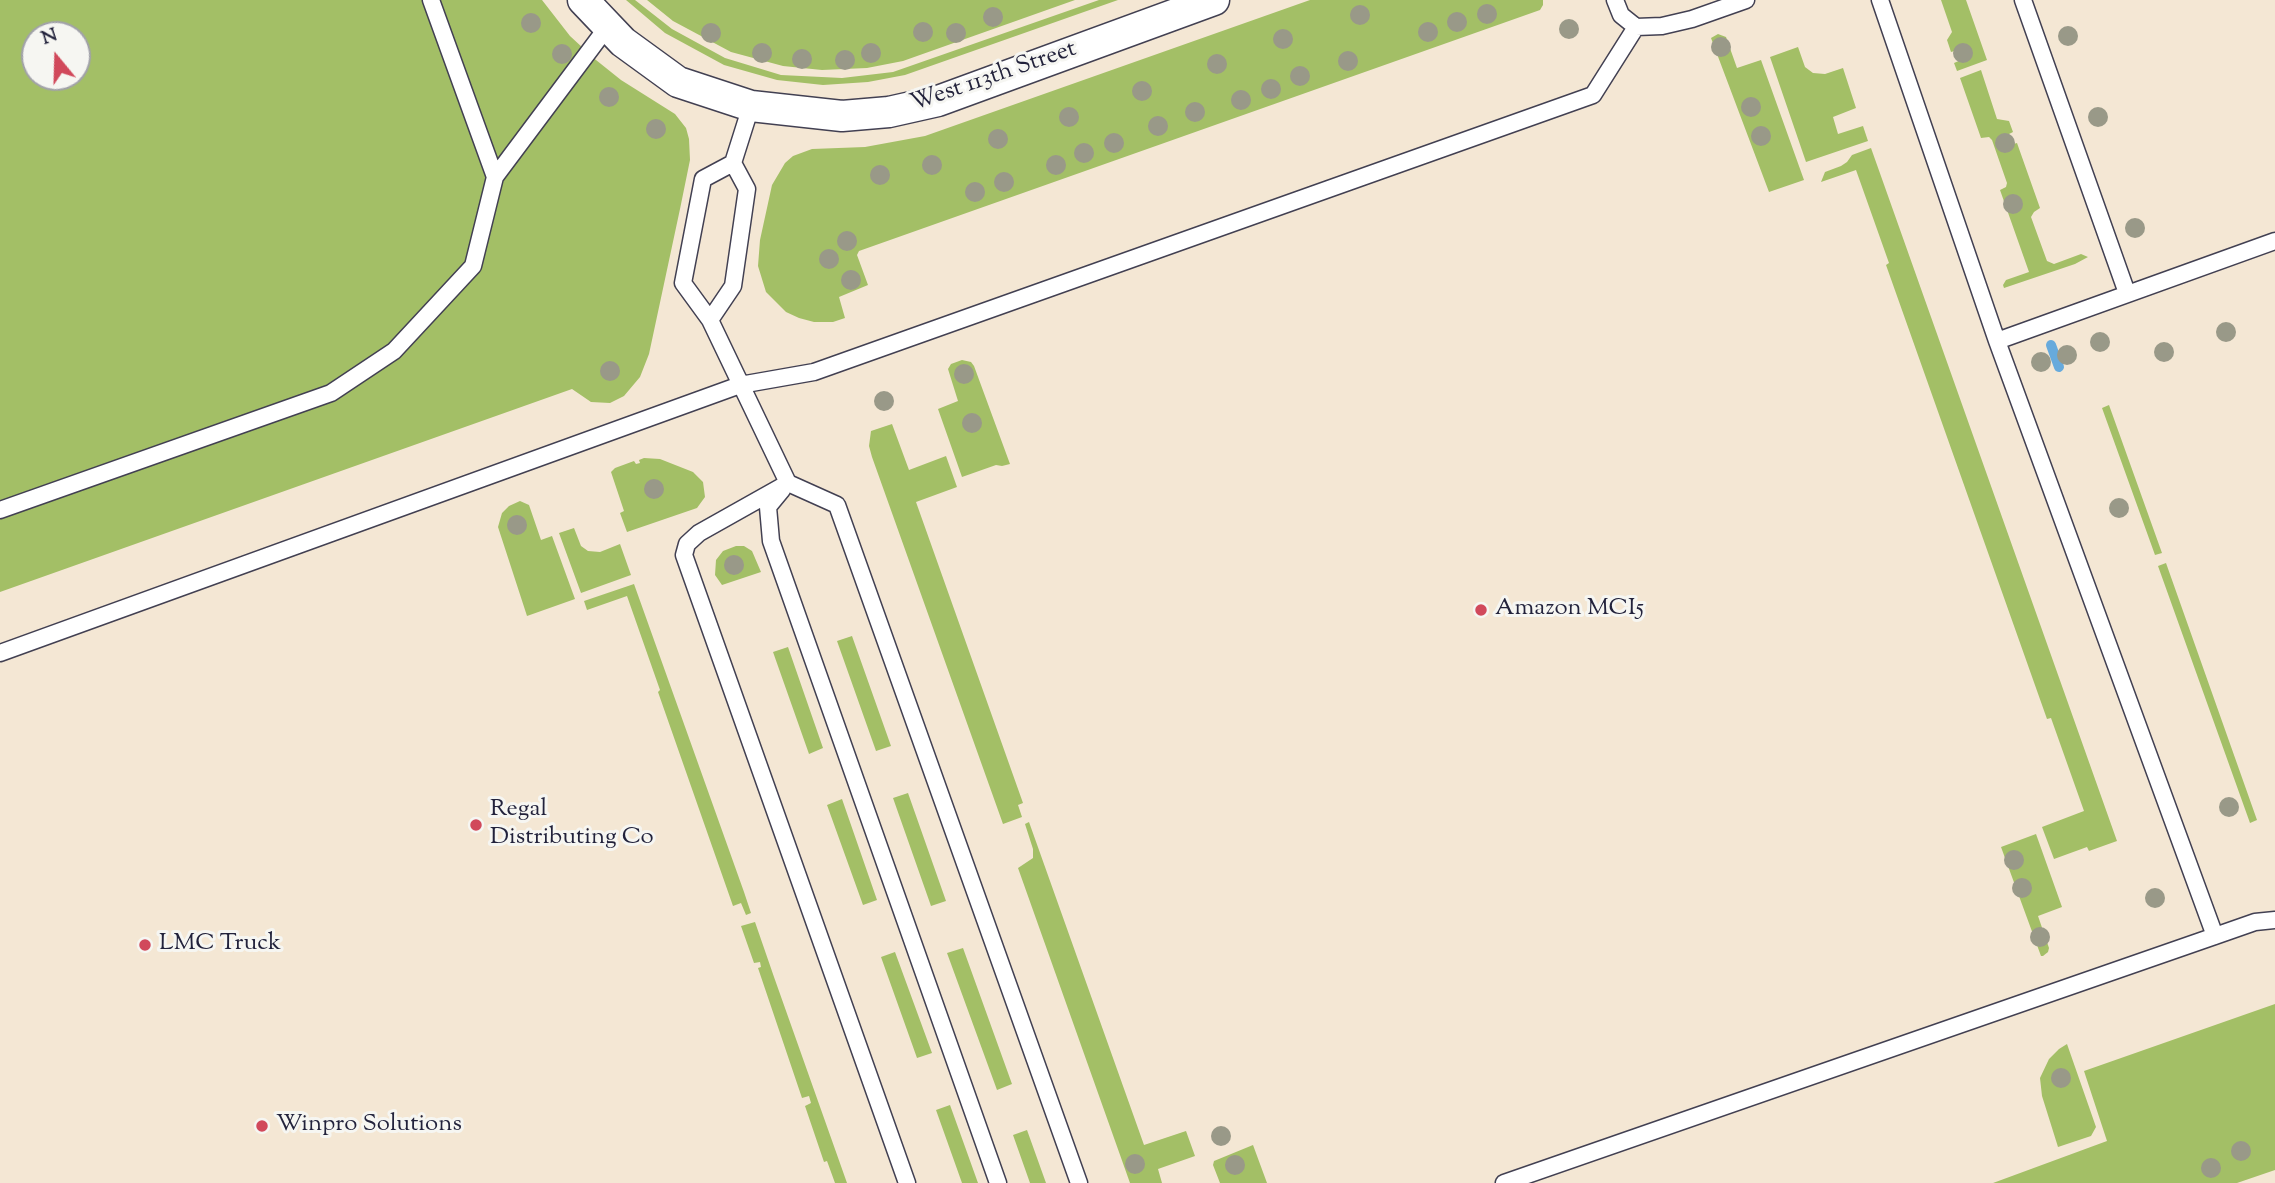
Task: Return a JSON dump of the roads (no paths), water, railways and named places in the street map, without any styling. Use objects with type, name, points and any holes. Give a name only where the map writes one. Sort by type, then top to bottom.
[{"type":"street","name":"West 113th Street","points":[[583,0],[623,42],[678,82],[751,106],[842,116],[889,112],[938,101],[1214,0]]},
{"type":"lane","points":[[431,0],[495,177]]},
{"type":"lane","points":[[1615,0],[1621,15],[1636,27],[1672,24],[1746,0]]},
{"type":"lane","points":[[1880,0],[1997,341],[2215,936]]},
{"type":"lane","points":[[2024,0],[2127,293]]},
{"type":"lane","points":[[0,510],[331,393],[394,351],[473,266],[495,177],[608,26]]},
{"type":"lane","points":[[0,653],[740,385],[814,372],[1593,95],[1636,27]]},
{"type":"lane","points":[[751,106],[733,163],[703,179],[683,283],[710,320],[788,483],[837,505],[1079,1183]]},
{"type":"lane","points":[[710,320],[733,286],[747,189],[733,163]]},
{"type":"lane","points":[[1997,341],[2275,241]]},
{"type":"lane","points":[[788,483],[699,533],[687,544],[684,555],[907,1183]]},
{"type":"lane","points":[[788,483],[768,507],[771,541],[998,1183]]},
{"type":"lane","points":[[1504,1183],[2255,922],[2275,920]]},
{"type":"waterway","points":[[2051,345],[2059,367]]},
{"type":"place","name":"Amazon MCI5","points":[[1481,610]]},
{"type":"place","name":"Regal Distributing Co","points":[[476,825]]},
{"type":"place","name":"LMC Truck","points":[[145,945]]},
{"type":"place","name":"Winpro Solutions","points":[[262,1126]]}]
